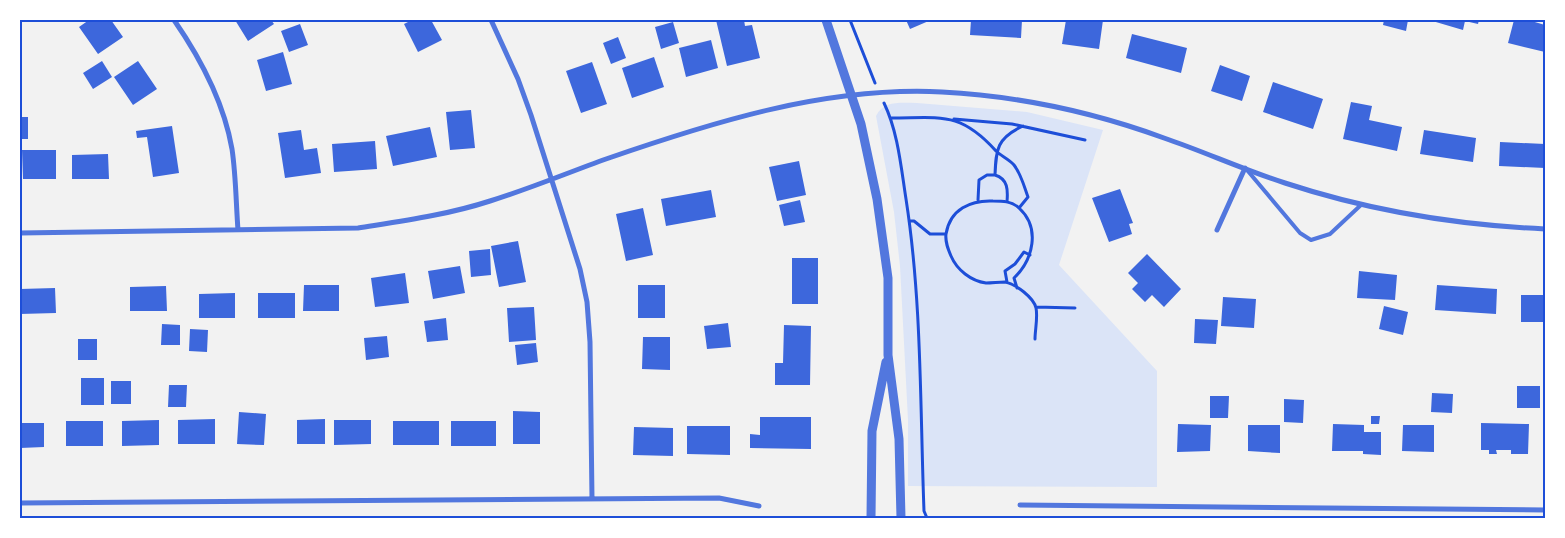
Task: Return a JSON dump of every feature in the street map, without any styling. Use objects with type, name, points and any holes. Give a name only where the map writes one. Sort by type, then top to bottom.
[{"type":"street","points":[[174,20],[191,45],[210,82],[224,122],[232,150],[238,230]]},
{"type":"street","points":[[491,20],[518,79],[580,270],[587,302],[590,342],[592,499]]},
{"type":"street","points":[[826,20],[852,96],[870,163],[885,250],[888,278],[888,354],[899,439],[901,518]]},
{"type":"street","points":[[20,233],[358,228],[411,220],[490,201],[608,158],[764,111],[879,93],[950,92],[1051,105],[1121,123],[1285,183],[1362,204],[1447,221],[1545,229]]},
{"type":"street","points":[[1217,230],[1245,168]]},
{"type":"street","points":[[871,518],[872,431],[888,354]]},
{"type":"street","points":[[20,503],[719,498],[759,506]]},
{"type":"street","points":[[1020,505],[1545,510]]},
{"type":"lane","points":[[1245,168],[1300,233],[1311,240],[1330,234],[1362,204]]},
{"type":"path","points":[[850,20],[891,118],[909,221],[918,321],[924,497],[927,518]]},
{"type":"path","points":[[891,118],[951,119],[1024,126],[1085,140]]},
{"type":"path","points":[[951,119],[982,135],[996,151],[1013,164],[1028,196],[1019,208]]},
{"type":"path","points":[[995,175],[996,151],[1004,138],[1024,126]]},
{"type":"path","points":[[978,200],[979,180],[987,175],[995,175],[1002,177],[1006,183],[1007,202]]},
{"type":"path","points":[[1017,288],[1014,278],[1030,255],[1032,234],[1019,208],[1007,202],[978,200],[960,209],[952,218],[946,234],[947,248],[952,260],[964,273],[985,283],[1007,282],[1017,288],[1026,293],[1036,308],[1035,339]]},
{"type":"path","points":[[909,221],[914,222],[930,234],[946,234]]},
{"type":"path","points":[[1007,282],[1005,271],[1015,264],[1024,252],[1030,255]]},
{"type":"path","points":[[1036,308],[1075,308]]},
{"type":"shaded area","points":[[917,103],[1027,112],[1103,130],[1059,265],[1157,371],[1157,487],[908,486],[908,420],[900,266],[894,212],[876,116],[879,111],[888,105]]},
{"type":"building","points":[[89,20],[111,20],[123,37],[98,54],[79,27]]},
{"type":"building","points":[[235,20],[271,20],[274,24],[248,41]]},
{"type":"building","points":[[412,20],[431,20],[442,40],[418,52],[404,24]]},
{"type":"building","points":[[716,20],[744,20],[745,26],[752,25],[760,58],[727,66]]},
{"type":"building","points":[[906,20],[931,20],[910,29]]},
{"type":"building","points":[[971,20],[1022,20],[1021,38],[970,35]]},
{"type":"building","points":[[1066,20],[1103,20],[1099,49],[1062,44]]},
{"type":"building","points":[[1384,20],[1408,20],[1406,31],[1383,25]]},
{"type":"building","points":[[1429,20],[1479,20],[1478,24],[1465,21],[1463,30]]},
{"type":"building","points":[[1514,20],[1528,20],[1545,25],[1545,52],[1508,43]]},
{"type":"building","points":[[673,22],[679,43],[661,49],[655,27]]},
{"type":"building","points":[[300,24],[308,45],[289,52],[281,31]]},
{"type":"building","points":[[1132,34],[1187,48],[1181,73],[1126,58]]},
{"type":"building","points":[[618,37],[626,58],[611,64],[603,43]]},
{"type":"building","points":[[711,40],[718,68],[686,77],[679,48]]},
{"type":"building","points":[[283,52],[292,84],[266,91],[257,60]]},
{"type":"building","points":[[654,57],[664,87],[632,98],[622,68]]},
{"type":"building","points":[[102,61],[112,77],[93,89],[83,73]]},
{"type":"building","points":[[138,61],[157,89],[133,105],[114,77]]},
{"type":"building","points":[[592,62],[607,104],[581,113],[566,71]]},
{"type":"building","points":[[1220,65],[1250,76],[1242,101],[1211,91]]},
{"type":"building","points":[[1273,82],[1323,99],[1313,129],[1263,112]]},
{"type":"building","points":[[1351,102],[1372,106],[1369,120],[1402,127],[1397,151],[1343,139]]},
{"type":"building","points":[[471,110],[475,148],[450,150],[446,112]]},
{"type":"building","points":[[20,117],[28,117],[28,139],[20,139]]},
{"type":"building","points":[[172,126],[179,173],[153,177],[147,137],[137,138],[136,131]]},
{"type":"building","points":[[430,127],[437,157],[393,166],[386,136]]},
{"type":"building","points":[[301,130],[304,150],[317,148],[321,173],[285,178],[278,133]]},
{"type":"building","points":[[1424,130],[1476,138],[1473,162],[1420,154]]},
{"type":"building","points":[[375,141],[377,169],[334,172],[332,144]]},
{"type":"building","points":[[1500,142],[1545,144],[1545,168],[1499,166]]},
{"type":"building","points":[[22,150],[56,150],[56,179],[23,179]]},
{"type":"building","points":[[108,154],[109,179],[72,179],[72,155]]},
{"type":"building","points":[[799,161],[806,195],[777,201],[769,167]]},
{"type":"building","points":[[1120,189],[1133,223],[1129,224],[1132,234],[1109,242],[1092,198]]},
{"type":"building","points":[[711,190],[716,217],[666,226],[661,199]]},
{"type":"building","points":[[800,200],[805,222],[784,226],[779,205]]},
{"type":"building","points":[[643,208],[653,255],[626,261],[616,214]]},
{"type":"building","points":[[518,241],[526,282],[499,287],[491,246]]},
{"type":"building","points":[[490,249],[491,275],[471,277],[469,251]]},
{"type":"building","points":[[1147,254],[1181,289],[1164,307],[1152,295],[1145,302],[1132,289],[1138,283],[1128,273]]},
{"type":"building","points":[[792,258],[818,258],[818,304],[792,304]]},
{"type":"building","points":[[460,266],[465,293],[433,299],[428,271]]},
{"type":"building","points":[[1359,271],[1397,275],[1395,300],[1357,298]]},
{"type":"building","points":[[405,273],[409,303],[375,307],[371,278]]},
{"type":"building","points":[[304,285],[339,285],[339,311],[303,311]]},
{"type":"building","points":[[638,285],[665,285],[665,318],[638,318]]},
{"type":"building","points":[[1437,285],[1497,289],[1496,314],[1435,310]]},
{"type":"building","points":[[166,286],[167,311],[130,311],[130,287]]},
{"type":"building","points":[[55,288],[56,313],[20,314],[20,289]]},
{"type":"building","points":[[235,293],[235,318],[199,318],[199,294]]},
{"type":"building","points":[[258,293],[295,293],[295,318],[258,318]]},
{"type":"building","points":[[1521,295],[1545,295],[1545,322],[1521,322]]},
{"type":"building","points":[[1223,297],[1256,299],[1254,328],[1221,326]]},
{"type":"building","points":[[1384,306],[1408,312],[1403,335],[1379,329]]},
{"type":"building","points":[[534,307],[536,340],[509,342],[507,308]]},
{"type":"building","points":[[446,318],[448,340],[427,342],[424,321]]},
{"type":"building","points":[[1195,319],[1218,320],[1216,344],[1194,343]]},
{"type":"building","points":[[728,323],[731,347],[707,349],[704,326]]},
{"type":"building","points":[[162,324],[180,325],[180,345],[161,345]]},
{"type":"building","points":[[784,325],[811,326],[810,385],[775,385],[775,363],[783,363]]},
{"type":"building","points":[[190,329],[208,330],[207,352],[189,351]]},
{"type":"building","points":[[387,336],[389,357],[366,360],[364,338]]},
{"type":"building","points":[[643,337],[670,337],[670,370],[642,369]]},
{"type":"building","points":[[78,339],[97,339],[97,360],[78,360]]},
{"type":"building","points":[[536,343],[538,362],[517,365],[515,345]]},
{"type":"building","points":[[81,378],[104,378],[104,405],[81,405]]},
{"type":"building","points":[[111,381],[131,381],[131,404],[111,404]]},
{"type":"building","points":[[169,385],[187,385],[186,407],[168,407]]},
{"type":"building","points":[[1517,386],[1540,386],[1540,408],[1517,408]]},
{"type":"building","points":[[1432,393],[1453,394],[1452,413],[1431,412]]},
{"type":"building","points":[[1210,396],[1229,396],[1228,418],[1210,418]]},
{"type":"building","points":[[1284,399],[1304,400],[1303,423],[1284,422]]},
{"type":"building","points":[[513,411],[540,412],[540,444],[513,444]]},
{"type":"building","points":[[239,412],[266,414],[264,445],[237,444]]},
{"type":"building","points":[[1371,416],[1380,416],[1379,424],[1371,424]]},
{"type":"building","points":[[760,417],[811,417],[811,449],[750,448],[750,434],[760,435]]},
{"type":"building","points":[[215,419],[215,444],[178,444],[178,420]]},
{"type":"building","points":[[325,419],[325,444],[297,444],[297,420]]},
{"type":"building","points":[[159,420],[159,445],[122,446],[122,421]]},
{"type":"building","points":[[334,420],[371,420],[371,444],[334,445]]},
{"type":"building","points":[[66,421],[103,421],[103,446],[66,446]]},
{"type":"building","points":[[393,421],[439,421],[439,445],[393,445]]},
{"type":"building","points":[[451,421],[496,421],[496,446],[451,446]]},
{"type":"building","points":[[20,423],[44,423],[44,447],[20,448]]},
{"type":"building","points":[[1481,423],[1529,424],[1528,454],[1511,454],[1511,450],[1496,450],[1497,454],[1489,454],[1489,450],[1481,450]]},
{"type":"building","points":[[1178,424],[1211,425],[1210,451],[1177,452]]},
{"type":"building","points":[[1333,424],[1364,425],[1364,432],[1381,432],[1381,455],[1363,454],[1363,451],[1332,451]]},
{"type":"building","points":[[1248,425],[1280,425],[1280,453],[1248,451]]},
{"type":"building","points":[[1403,425],[1434,425],[1434,452],[1402,451]]},
{"type":"building","points":[[687,426],[730,426],[730,455],[687,454]]},
{"type":"building","points":[[634,427],[673,428],[673,456],[633,455]]}]
